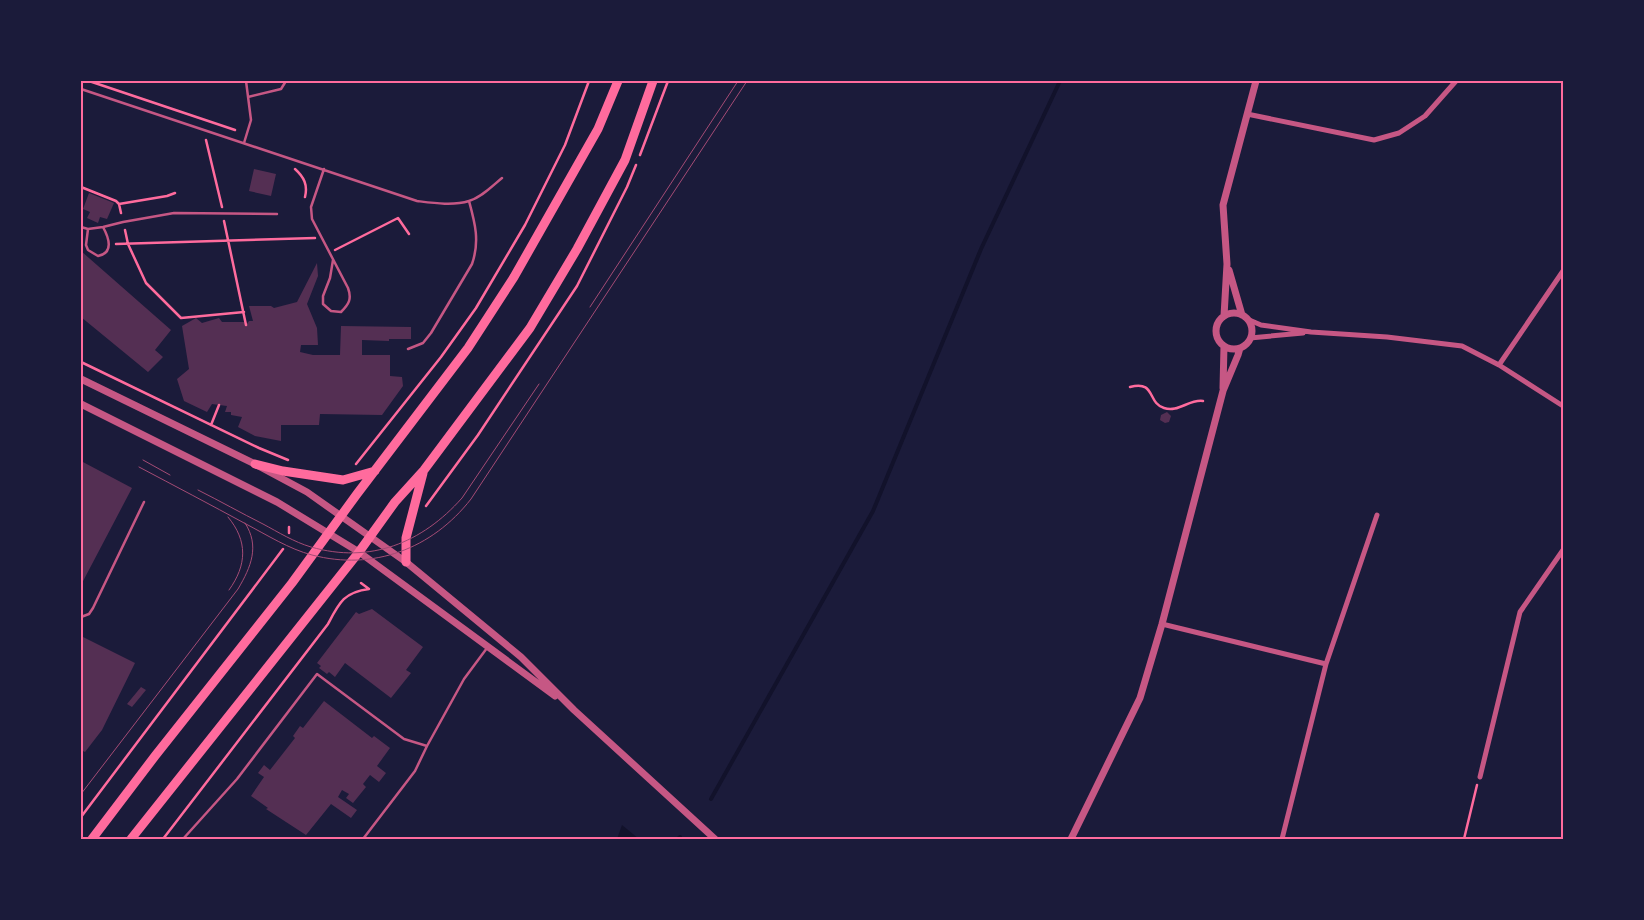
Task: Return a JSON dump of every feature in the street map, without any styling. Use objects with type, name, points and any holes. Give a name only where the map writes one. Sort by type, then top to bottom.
[{"type":"main road","points":[[92,839],[328,534],[468,348],[514,277],[598,130],[618,81]]},
{"type":"main road","points":[[131,839],[371,538],[395,502],[424,470],[530,328],[577,249],[625,160],[653,81]]},
{"type":"main road","points":[[255,464],[284,471],[343,480],[375,471]]},
{"type":"main road","points":[[406,562],[406,538],[424,470]]},
{"type":"street","points":[[1224,316],[1227,264],[1223,206],[1256,81]]},
{"type":"street","points":[[1247,114],[1374,140],[1399,133],[1425,116],[1456,81]]},
{"type":"street","points":[[1071,839],[1140,698],[1162,624],[1223,391],[1240,348],[1250,338],[1252,329],[1245,317],[1227,264]]},
{"type":"street","points":[[1499,365],[1563,271]]},
{"type":"street","points":[[1240,348],[1234,349],[1224,346],[1219,342],[1216,331],[1219,320],[1224,316],[1233,313],[1261,325],[1311,332],[1387,337],[1462,346],[1499,365],[1563,406]]},
{"type":"street","points":[[1250,338],[1311,332]]},
{"type":"street","points":[[1223,391],[1224,346]]},
{"type":"street","points":[[81,379],[255,464],[307,492],[406,562],[521,657],[574,710],[715,839]]},
{"type":"street","points":[[81,404],[277,502],[359,552],[574,710]]},
{"type":"street","points":[[1282,839],[1326,664],[1377,514]]},
{"type":"street","points":[[1480,776],[1520,612],[1563,550]]},
{"type":"street","points":[[1162,624],[1326,664]]},
{"type":"lane","points":[[244,143],[251,120],[246,81]]},
{"type":"lane","points":[[248,97],[281,89],[286,81]]},
{"type":"lane","points":[[81,88],[417,201],[443,203],[469,201],[485,192],[502,178]]},
{"type":"lane","points":[[324,169],[311,207],[312,220],[351,297],[348,306],[341,312],[331,311],[323,304],[323,296],[330,278],[332,260]]},
{"type":"lane","points":[[408,349],[423,343],[432,333],[472,264],[476,254],[477,235],[469,201]]},
{"type":"lane","points":[[81,227],[88,229],[103,227],[174,213],[277,214]]},
{"type":"lane","points":[[88,229],[86,244],[88,250],[98,256],[103,255],[108,250],[109,244],[103,227]]},
{"type":"lane","points":[[81,617],[89,614],[93,608],[144,502]]},
{"type":"lane","points":[[363,839],[415,771],[464,678],[488,647]]},
{"type":"lane","points":[[183,839],[237,779],[317,674],[404,739],[427,746]]},
{"type":"path","points":[[88,81],[235,130]]},
{"type":"path","points":[[350,468],[358,464],[441,357],[476,308],[526,225],[565,145],[589,81]]},
{"type":"path","points":[[200,138],[207,140],[222,208]]},
{"type":"path","points":[[287,166],[296,169],[305,181],[307,186],[304,201]]},
{"type":"path","points":[[81,187],[110,198],[119,204],[175,193]]},
{"type":"path","points":[[119,204],[121,213]]},
{"type":"path","points":[[329,253],[398,218],[408,234]]},
{"type":"path","points":[[224,220],[246,325]]},
{"type":"path","points":[[124,228],[128,244],[146,283],[182,318],[244,312]]},
{"type":"path","points":[[310,232],[313,238]]},
{"type":"path","points":[[109,244],[321,238]]},
{"type":"path","points":[[81,362],[259,448],[294,461]]},
{"type":"path","points":[[1130,387],[1142,386],[1148,388],[1158,405],[1164,408],[1175,409],[1190,402],[1203,401]]},
{"type":"path","points":[[211,425],[218,405]]},
{"type":"path","points":[[289,527],[289,533]]},
{"type":"path","points":[[81,817],[283,549]]},
{"type":"path","points":[[163,839],[328,624],[339,604],[349,594],[357,590],[369,589],[361,583]]},
{"type":"path","points":[[1464,839],[1480,776]]},
{"type":"shaded area","points":[[622,825],[639,839],[617,839]]},
{"type":"building","points":[[254,169],[276,174],[271,196],[249,191]]},
{"type":"building","points":[[89,193],[114,203],[107,219],[100,217],[98,223],[87,218],[90,212],[83,209]]},
{"type":"building","points":[[81,251],[171,330],[155,350],[163,357],[148,372],[81,317]]},
{"type":"building","points":[[317,263],[318,276],[307,304],[317,328],[318,345],[301,345],[300,352],[313,355],[340,355],[341,326],[411,327],[411,339],[389,339],[389,341],[362,340],[362,355],[390,355],[390,376],[402,377],[403,386],[382,415],[320,414],[319,425],[281,425],[281,441],[255,436],[238,427],[242,417],[231,415],[231,412],[225,412],[227,406],[212,404],[207,412],[184,401],[177,379],[189,369],[182,326],[196,318],[202,323],[219,318],[222,322],[244,322],[246,325],[249,321],[253,321],[249,306],[271,306],[274,308],[297,302]]},
{"type":"building","points":[[1167,412],[1171,416],[1169,422],[1165,423],[1160,420],[1161,415]]},
{"type":"building","points":[[81,461],[132,488],[81,585]]},
{"type":"building","points":[[372,609],[423,647],[406,670],[411,673],[391,698],[345,663],[335,677],[319,668],[321,666],[317,663],[356,612],[359,614]]},
{"type":"building","points":[[81,636],[135,663],[102,730],[85,752],[81,750]]},
{"type":"building","points":[[141,687],[146,690],[132,707],[127,704]]},
{"type":"building","points":[[324,701],[372,738],[374,736],[390,748],[377,766],[386,773],[379,782],[370,775],[363,784],[366,787],[353,803],[346,798],[349,794],[342,790],[338,797],[357,810],[351,818],[331,804],[306,835],[266,809],[268,808],[251,796],[264,777],[258,773],[264,765],[270,770],[295,738],[293,736],[300,726],[303,728]]},
{"type":"waterway","points":[[711,799],[873,511],[981,249],[1060,81]]},
{"type":"tram line","points":[[590,307],[738,81]]},
{"type":"tram line","points":[[139,467],[278,541],[312,555],[357,560],[400,552],[420,543],[438,531],[471,499],[747,81]]},
{"type":"tram line","points":[[198,490],[286,537],[311,547],[333,552],[354,553],[394,546],[430,527],[462,498],[539,384]]},
{"type":"tram line","points":[[143,460],[170,475]]},
{"type":"tram line","points":[[228,517],[239,535],[243,553],[239,571],[229,590]]},
{"type":"tram line","points":[[81,794],[238,589],[250,565],[253,548],[250,532],[245,523]]}]
